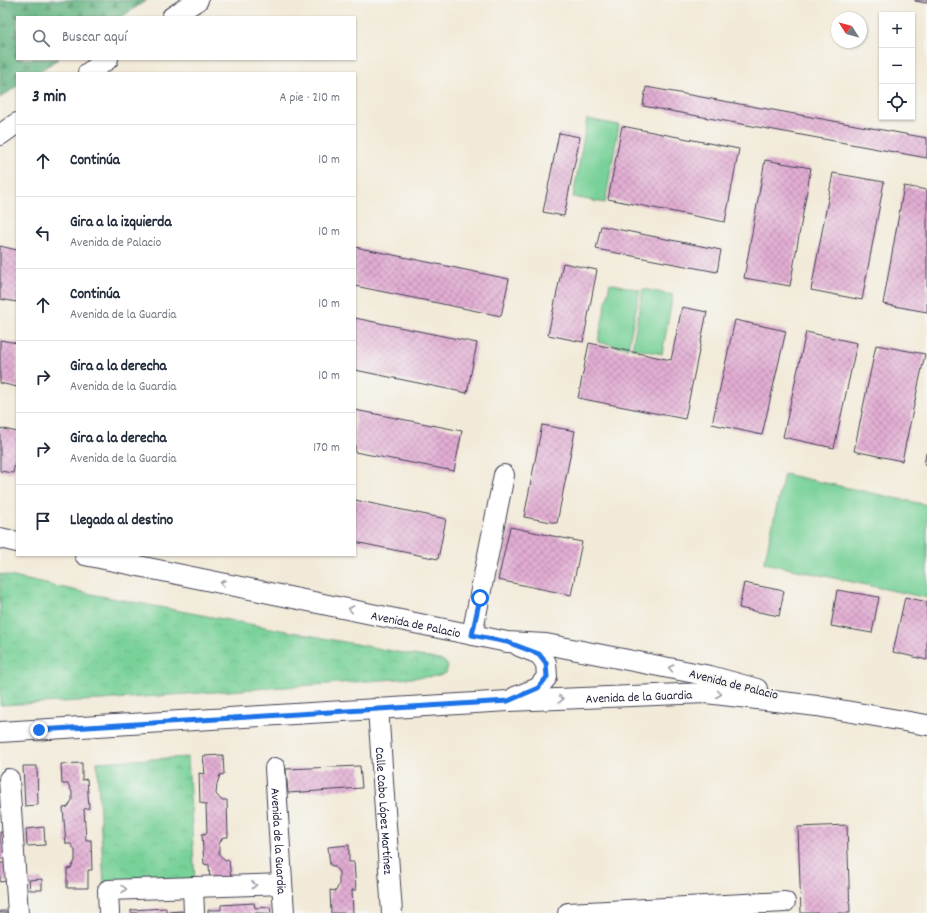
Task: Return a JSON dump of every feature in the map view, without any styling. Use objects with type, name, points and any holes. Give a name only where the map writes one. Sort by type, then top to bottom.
[{"type":"street","points":[[174,16],[198,0]]},
{"type":"street","points":[[89,72],[107,60]]},
{"type":"street","points":[[0,134],[16,124]]},
{"type":"street","points":[[472,635],[504,475]]},
{"type":"street","points":[[0,538],[16,542]]},
{"type":"street","name":"Avenida de Palacio","points":[[90,556],[507,642],[546,644],[710,676],[817,706]]},
{"type":"street","name":"Avenida de la Guardia","points":[[507,642],[539,654],[546,663],[547,677],[538,688],[508,701]]},
{"type":"street","name":"Avenida de la Guardia","points":[[0,732],[378,708],[706,693],[817,706]]},
{"type":"street","points":[[817,706],[927,725]]},
{"type":"street","name":"Calle Cabo López Martínez","points":[[378,708],[392,913]]},
{"type":"street","name":"Avenida de la Guardia","points":[[275,768],[284,913]]},
{"type":"street","points":[[9,779],[18,913]]},
{"type":"street","points":[[109,913],[108,890],[282,884]]},
{"type":"street","points":[[193,887],[194,913]]},
{"type":"street","points":[[568,913],[785,902]]},
{"type":"green space","points":[[0,0],[147,0],[123,16],[16,16],[16,60],[56,60],[38,72],[16,72],[16,87],[0,98]]},
{"type":"green space","points":[[587,119],[619,125],[605,203],[573,197]]},
{"type":"green space","points":[[610,283],[640,290],[628,348],[598,342]]},
{"type":"green space","points":[[643,289],[673,295],[662,354],[632,348]]},
{"type":"green space","points":[[784,474],[927,505],[927,598],[764,563]]},
{"type":"green space","points":[[0,574],[96,595],[440,660],[446,663],[448,667],[446,673],[439,676],[101,700],[0,705]]},
{"type":"green space","points":[[188,757],[195,882],[104,886],[97,762]]},
{"type":"building","points":[[927,0],[927,3],[915,1]]},
{"type":"building","points":[[646,87],[927,138],[927,158],[643,106]]},
{"type":"building","points":[[622,126],[739,149],[725,222],[608,199]]},
{"type":"building","points":[[559,133],[580,137],[564,216],[543,212]]},
{"type":"building","points":[[765,160],[811,168],[790,286],[744,278]]},
{"type":"building","points":[[833,173],[884,182],[862,300],[811,290]]},
{"type":"building","points":[[904,186],[927,190],[927,312],[883,304]]},
{"type":"building","points":[[601,226],[721,250],[717,272],[596,249]]},
{"type":"building","points":[[0,246],[16,250],[16,302],[0,299]]},
{"type":"building","points":[[356,247],[509,279],[501,316],[356,286]]},
{"type":"building","points":[[563,263],[597,270],[583,342],[548,335]]},
{"type":"building","points":[[682,307],[707,312],[685,419],[578,398],[589,343],[671,360]]},
{"type":"building","points":[[356,318],[477,343],[467,393],[356,370]]},
{"type":"building","points":[[735,320],[786,331],[762,435],[712,424]]},
{"type":"building","points":[[806,332],[857,343],[834,448],[783,437]]},
{"type":"building","points":[[0,340],[16,343],[16,387],[0,383]]},
{"type":"building","points":[[876,345],[925,354],[902,461],[854,451]]},
{"type":"building","points":[[356,410],[462,431],[454,471],[356,452]]},
{"type":"building","points":[[542,425],[575,431],[557,523],[524,517]]},
{"type":"building","points":[[0,428],[16,432],[16,458],[13,473],[0,471]]},
{"type":"building","points":[[926,453],[927,465],[924,465]]},
{"type":"building","points":[[356,500],[446,519],[438,559],[356,542]]},
{"type":"building","points":[[510,527],[582,542],[571,595],[498,580]]},
{"type":"building","points":[[744,583],[784,591],[779,616],[739,608]]},
{"type":"building","points":[[837,590],[879,597],[872,633],[831,626]]},
{"type":"building","points":[[905,597],[927,602],[927,660],[893,652]]},
{"type":"building","points":[[223,755],[224,774],[220,775],[216,794],[221,800],[227,800],[228,837],[223,837],[219,844],[219,854],[225,861],[229,860],[231,880],[210,881],[209,865],[204,864],[202,834],[207,833],[206,804],[200,803],[199,773],[205,774],[203,756]]},
{"type":"building","points":[[82,763],[82,780],[87,779],[89,808],[84,809],[86,840],[91,840],[92,870],[88,870],[88,888],[67,888],[67,869],[71,868],[75,861],[75,851],[71,844],[66,844],[63,808],[68,807],[72,800],[72,792],[68,784],[62,784],[61,764]]},
{"type":"building","points":[[23,766],[37,766],[38,805],[25,806]]},
{"type":"building","points":[[360,766],[362,788],[288,793],[286,769]]},
{"type":"building","points":[[847,825],[850,913],[801,913],[798,827]]},
{"type":"building","points":[[44,827],[45,845],[27,846],[26,829]]},
{"type":"building","points":[[0,832],[4,832],[6,859],[0,859]]},
{"type":"building","points":[[349,845],[349,862],[354,862],[356,890],[352,890],[353,913],[331,913],[330,890],[336,891],[339,884],[339,872],[334,866],[330,865],[328,847]]},
{"type":"building","points":[[0,863],[6,863],[7,881],[0,882]]},
{"type":"building","points":[[42,879],[42,890],[30,890],[29,880]]},
{"type":"building","points":[[254,903],[255,908],[270,907],[271,913],[208,913],[208,910],[221,910],[221,905]]},
{"type":"building","points":[[166,908],[166,913],[131,913],[131,910]]},
{"type":"building","points":[[0,911],[8,911],[8,913],[0,913]]},
{"type":"building","points":[[182,911],[182,913],[167,913],[167,912]]},
{"type":"route","points":[[39,730],[508,701],[538,688],[547,677],[546,663],[539,654],[507,642],[472,635],[480,598]]}]
